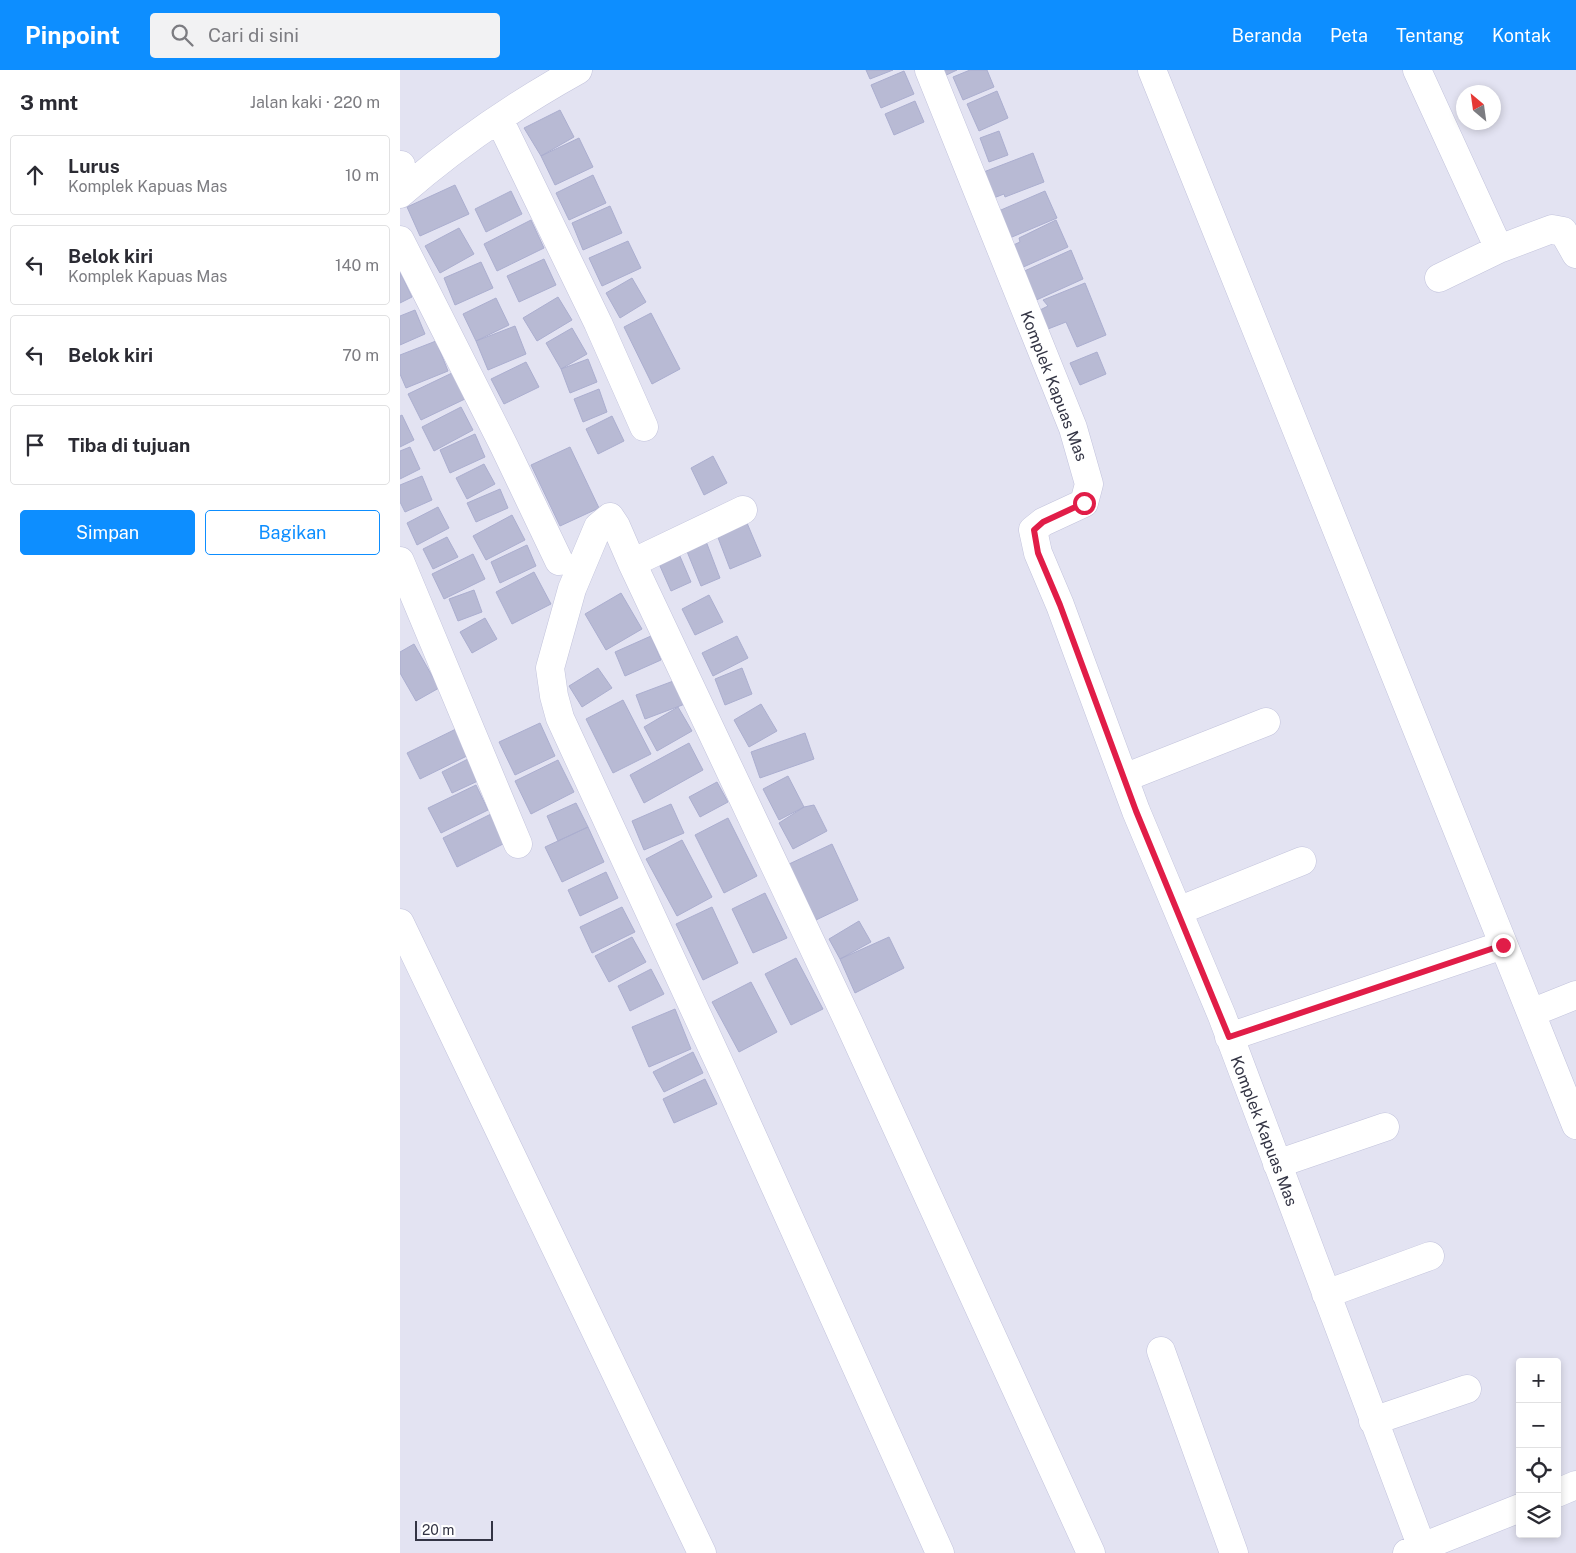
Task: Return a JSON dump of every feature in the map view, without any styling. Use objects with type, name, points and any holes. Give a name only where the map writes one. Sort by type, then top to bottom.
[{"type":"street","points":[[400,194],[418,178],[499,119],[578,70]]},
{"type":"street","name":"Komplek Kapuas Mas","points":[[929,70],[1074,428],[1089,484],[1084,503],[1043,522],[1034,530],[1038,553],[1063,614],[1136,811],[1229,1037],[1373,1420],[1417,1551]]},
{"type":"street","points":[[1152,70],[1576,1125]]},
{"type":"street","points":[[1416,70],[1499,249]]},
{"type":"street","points":[[499,119],[598,323],[644,427]]},
{"type":"street","points":[[1439,278],[1499,249],[1552,229],[1563,231],[1576,254]]},
{"type":"street","points":[[400,240],[504,446],[559,561]]},
{"type":"street","points":[[632,563],[743,510]]},
{"type":"street","points":[[940,1553],[729,1084],[560,718],[554,696],[550,668],[572,589],[598,527],[610,517],[616,526],[849,1023],[1091,1553]]},
{"type":"street","points":[[400,561],[518,844]]},
{"type":"street","points":[[1124,778],[1266,722]]},
{"type":"street","points":[[1178,911],[1302,861]]},
{"type":"street","points":[[400,923],[702,1553]]},
{"type":"street","points":[[1229,1037],[1503,945]]},
{"type":"street","points":[[1531,1013],[1576,996]]},
{"type":"street","points":[[1277,1164],[1385,1127]]},
{"type":"street","points":[[1326,1294],[1430,1256]]},
{"type":"street","points":[[1161,1351],[1234,1553]]},
{"type":"street","points":[[1373,1420],[1467,1388]]},
{"type":"street","points":[[1561,1491],[1576,1485]]},
{"type":"street","points":[[1417,1551],[1516,1510]]},
{"type":"building","points":[[866,70],[893,70],[870,79]]},
{"type":"building","points":[[937,70],[957,70],[940,78]]},
{"type":"building","points":[[970,70],[987,70],[994,87],[963,100],[953,77]]},
{"type":"building","points":[[904,71],[914,94],[881,108],[871,85]]},
{"type":"building","points":[[997,91],[1008,118],[979,131],[967,104]]},
{"type":"building","points":[[915,101],[924,122],[894,135],[885,114]]},
{"type":"building","points":[[560,110],[574,137],[541,156],[524,128]]},
{"type":"building","points":[[999,131],[1008,155],[989,162],[980,138]]},
{"type":"building","points":[[579,138],[593,167],[555,185],[541,156]]},
{"type":"building","points":[[1033,153],[1044,182],[1005,197],[1004,194],[991,199],[981,173]]},
{"type":"building","points":[[593,175],[606,203],[569,220],[556,193]]},
{"type":"building","points":[[455,185],[469,214],[420,236],[407,207]]},
{"type":"building","points":[[511,191],[522,214],[486,232],[475,209]]},
{"type":"building","points":[[1045,191],[1057,218],[1005,240],[994,213]]},
{"type":"building","points":[[610,206],[622,233],[583,250],[572,223]]},
{"type":"building","points":[[531,220],[544,248],[497,271],[484,244]]},
{"type":"building","points":[[1056,220],[1068,247],[1019,269],[1009,247],[1020,242],[1019,238]]},
{"type":"building","points":[[459,228],[474,254],[440,273],[425,246]]},
{"type":"building","points":[[628,241],[641,268],[602,286],[589,258]]},
{"type":"building","points":[[1071,250],[1083,279],[1032,302],[1020,273]]},
{"type":"building","points":[[544,259],[556,285],[519,302],[507,276]]},
{"type":"building","points":[[481,262],[493,288],[455,305],[444,278]]},
{"type":"building","points":[[400,272],[412,297],[400,303]]},
{"type":"building","points":[[632,278],[646,302],[620,318],[606,293]]},
{"type":"building","points":[[1085,283],[1106,335],[1077,347],[1066,322],[1048,329],[1040,310],[1048,306],[1043,300]]},
{"type":"building","points":[[558,297],[572,320],[537,341],[523,318]]},
{"type":"building","points":[[496,298],[509,325],[476,341],[463,314]]},
{"type":"building","points":[[415,310],[425,334],[400,345],[400,316]]},
{"type":"building","points":[[651,313],[680,369],[652,384],[624,327]]},
{"type":"building","points":[[515,326],[526,354],[488,370],[476,341]]},
{"type":"building","points":[[572,328],[587,354],[561,369],[546,343]]},
{"type":"building","points":[[436,341],[448,371],[406,388],[400,374],[400,355]]},
{"type":"building","points":[[1097,352],[1106,374],[1080,385],[1070,363]]},
{"type":"building","points":[[588,359],[597,382],[570,393],[561,369]]},
{"type":"building","points":[[526,362],[539,387],[504,404],[491,379]]},
{"type":"building","points":[[452,373],[465,399],[421,420],[408,394]]},
{"type":"building","points":[[599,389],[607,412],[583,422],[574,399]]},
{"type":"building","points":[[461,407],[473,430],[434,451],[422,427]]},
{"type":"building","points":[[402,415],[414,440],[400,447],[400,416]]},
{"type":"building","points":[[612,416],[624,441],[598,454],[586,429]]},
{"type":"building","points":[[475,434],[485,457],[450,473],[440,450]]},
{"type":"building","points":[[410,447],[420,469],[400,479],[400,451]]},
{"type":"building","points":[[570,447],[599,508],[560,526],[531,465]]},
{"type":"building","points":[[713,456],[727,483],[704,495],[691,468]]},
{"type":"building","points":[[484,464],[495,484],[467,499],[456,478]]},
{"type":"building","points":[[422,476],[432,500],[405,512],[400,502],[400,485]]},
{"type":"building","points":[[500,489],[508,508],[476,522],[467,503]]},
{"type":"building","points":[[438,507],[449,528],[417,545],[407,523]]},
{"type":"building","points":[[512,515],[525,540],[486,560],[473,536]]},
{"type":"building","points":[[747,523],[761,556],[730,569],[717,535]]},
{"type":"building","points":[[704,536],[720,578],[701,586],[684,544]]},
{"type":"building","points":[[447,537],[458,557],[433,569],[423,549]]},
{"type":"building","points":[[527,545],[536,566],[500,583],[491,562]]},
{"type":"building","points":[[676,547],[691,582],[671,591],[656,557]]},
{"type":"building","points":[[473,554],[485,579],[444,599],[432,574]]},
{"type":"building","points":[[534,572],[551,604],[512,624],[496,592]]},
{"type":"building","points":[[474,590],[482,612],[458,621],[449,599]]},
{"type":"building","points":[[621,593],[642,629],[606,650],[585,614]]},
{"type":"building","points":[[709,595],[723,622],[695,635],[682,609]]},
{"type":"building","points":[[485,618],[497,639],[472,653],[460,632]]},
{"type":"building","points":[[651,636],[661,660],[625,676],[615,652]]},
{"type":"building","points":[[737,636],[748,658],[713,676],[702,653]]},
{"type":"building","points":[[414,644],[439,688],[416,701],[400,673],[400,652]]},
{"type":"building","points":[[598,668],[612,688],[582,707],[569,686]]},
{"type":"building","points":[[742,668],[752,694],[725,705],[715,679]]},
{"type":"building","points":[[676,680],[685,704],[645,719],[636,695]]},
{"type":"building","points":[[623,700],[651,754],[613,773],[586,719]]},
{"type":"building","points":[[761,704],[777,731],[749,747],[734,720]]},
{"type":"building","points":[[678,707],[692,731],[657,751],[644,727]]},
{"type":"building","points":[[540,723],[555,756],[515,775],[499,742]]},
{"type":"building","points":[[458,728],[471,754],[420,779],[407,753]]},
{"type":"building","points":[[805,733],[814,759],[760,778],[751,752]]},
{"type":"building","points":[[689,743],[703,770],[644,803],[630,775]]},
{"type":"building","points":[[470,758],[480,780],[452,793],[442,772]]},
{"type":"building","points":[[558,760],[574,792],[531,814],[515,781]]},
{"type":"building","points":[[788,776],[804,807],[779,820],[763,789]]},
{"type":"building","points":[[717,782],[728,802],[700,817],[689,797]]},
{"type":"building","points":[[476,785],[488,810],[441,833],[428,808]]},
{"type":"building","points":[[576,803],[588,827],[558,841],[547,816]]},
{"type":"building","points":[[671,804],[684,833],[644,850],[632,821]]},
{"type":"building","points":[[814,805],[827,831],[793,849],[779,823],[804,807]]},
{"type":"building","points":[[493,813],[507,842],[457,867],[443,838]]},
{"type":"building","points":[[728,818],[757,876],[724,893],[695,835]]},
{"type":"building","points":[[588,827],[604,862],[562,882],[545,847]]},
{"type":"building","points":[[682,840],[712,897],[677,916],[646,859]]},
{"type":"building","points":[[832,844],[858,900],[816,920],[789,864]]},
{"type":"building","points":[[606,872],[618,898],[580,916],[568,890]]},
{"type":"building","points":[[765,893],[787,938],[753,953],[732,909]]},
{"type":"building","points":[[622,907],[635,932],[592,953],[580,927]]},
{"type":"building","points":[[712,907],[738,963],[703,980],[676,924]]},
{"type":"building","points":[[859,921],[871,942],[840,959],[829,939]]},
{"type":"building","points":[[632,937],[646,962],[609,982],[595,956]]},
{"type":"building","points":[[889,937],[904,968],[855,993],[840,959]]},
{"type":"building","points":[[796,958],[823,1009],[791,1025],[765,974]]},
{"type":"building","points":[[651,969],[664,994],[630,1011],[618,986]]},
{"type":"building","points":[[751,982],[777,1032],[739,1052],[712,1002]]},
{"type":"building","points":[[675,1009],[691,1049],[649,1067],[632,1027]]},
{"type":"building","points":[[693,1052],[703,1073],[664,1092],[653,1072]]},
{"type":"building","points":[[705,1079],[717,1104],[674,1123],[663,1099]]},
{"type":"route","points":[[1084,503],[1043,522],[1034,530],[1038,553],[1060,605],[1136,811],[1222,1016],[1229,1037],[1503,945]]}]
